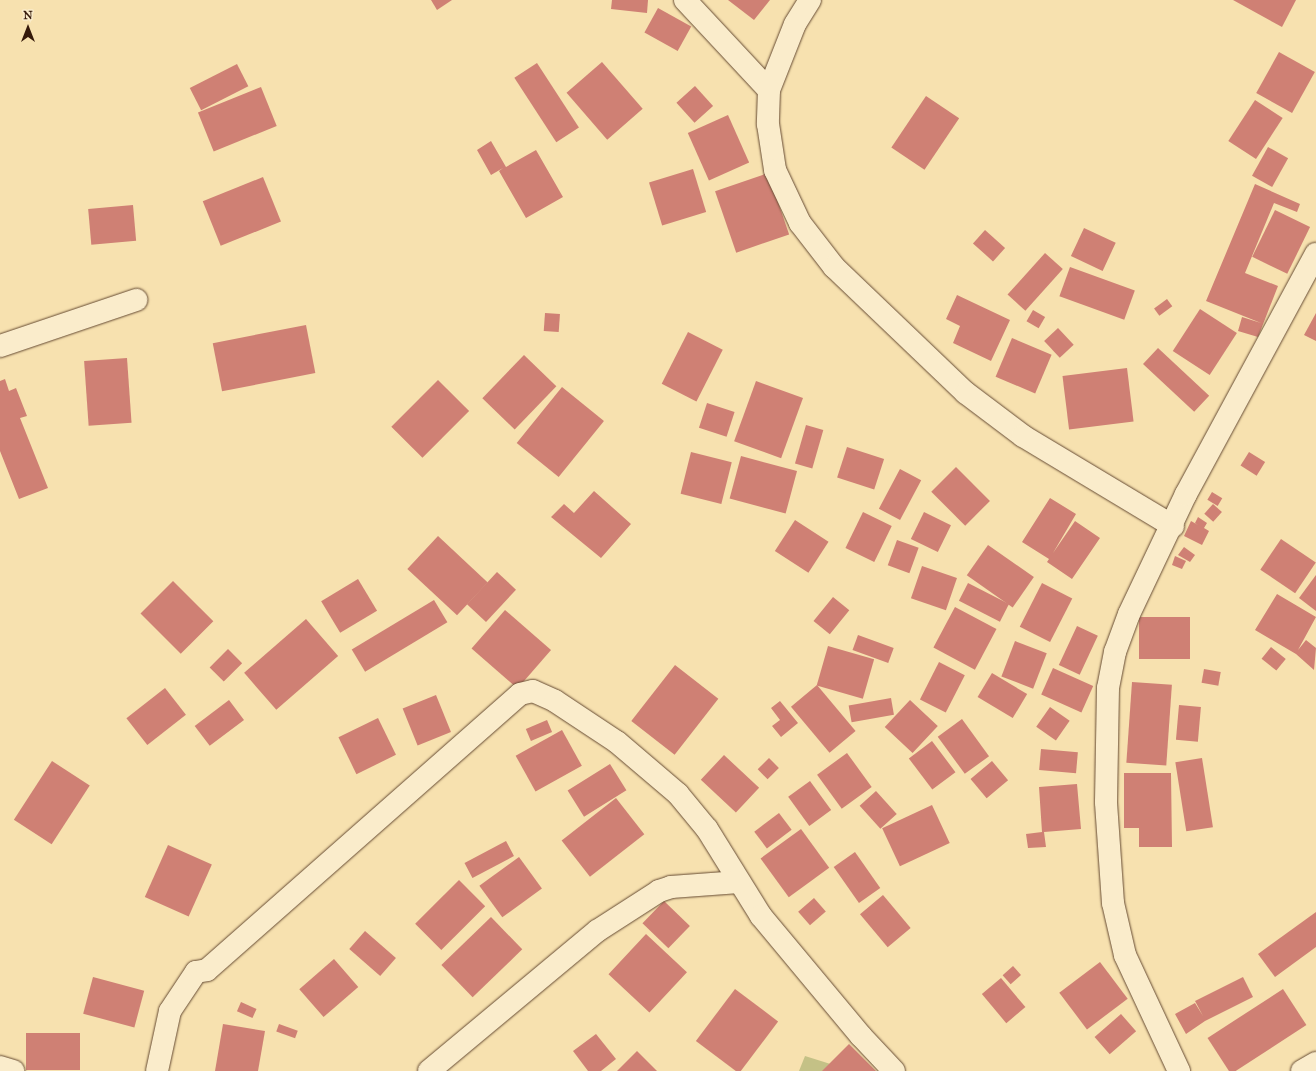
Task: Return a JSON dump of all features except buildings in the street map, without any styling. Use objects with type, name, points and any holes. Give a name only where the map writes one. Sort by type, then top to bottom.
[{"type":"street","points":[[685,0],[770,90]]},
{"type":"street","points":[[810,0],[794,24],[770,90],[768,124],[775,170],[800,223],[834,267],[966,393],[1023,436],[1173,526]]},
{"type":"street","points":[[1179,1071],[1125,955],[1113,903],[1105,743],[1108,688],[1116,652],[1129,614],[1210,449],[1316,254]]},
{"type":"street","points":[[0,346],[136,300]]},
{"type":"street","points":[[157,1071],[170,1011],[196,972],[207,970],[520,694],[533,691],[555,701],[617,742],[657,774],[706,829],[739,882],[806,971],[894,1071]]},
{"type":"street","points":[[429,1071],[597,931],[659,891],[671,887],[739,882]]},
{"type":"street","points":[[1302,1071],[1316,1063]]},
{"type":"street","points":[[0,1067],[13,1071]]},
{"type":"shaded area","points":[[805,1056],[840,1067],[838,1071],[799,1071]]}]
